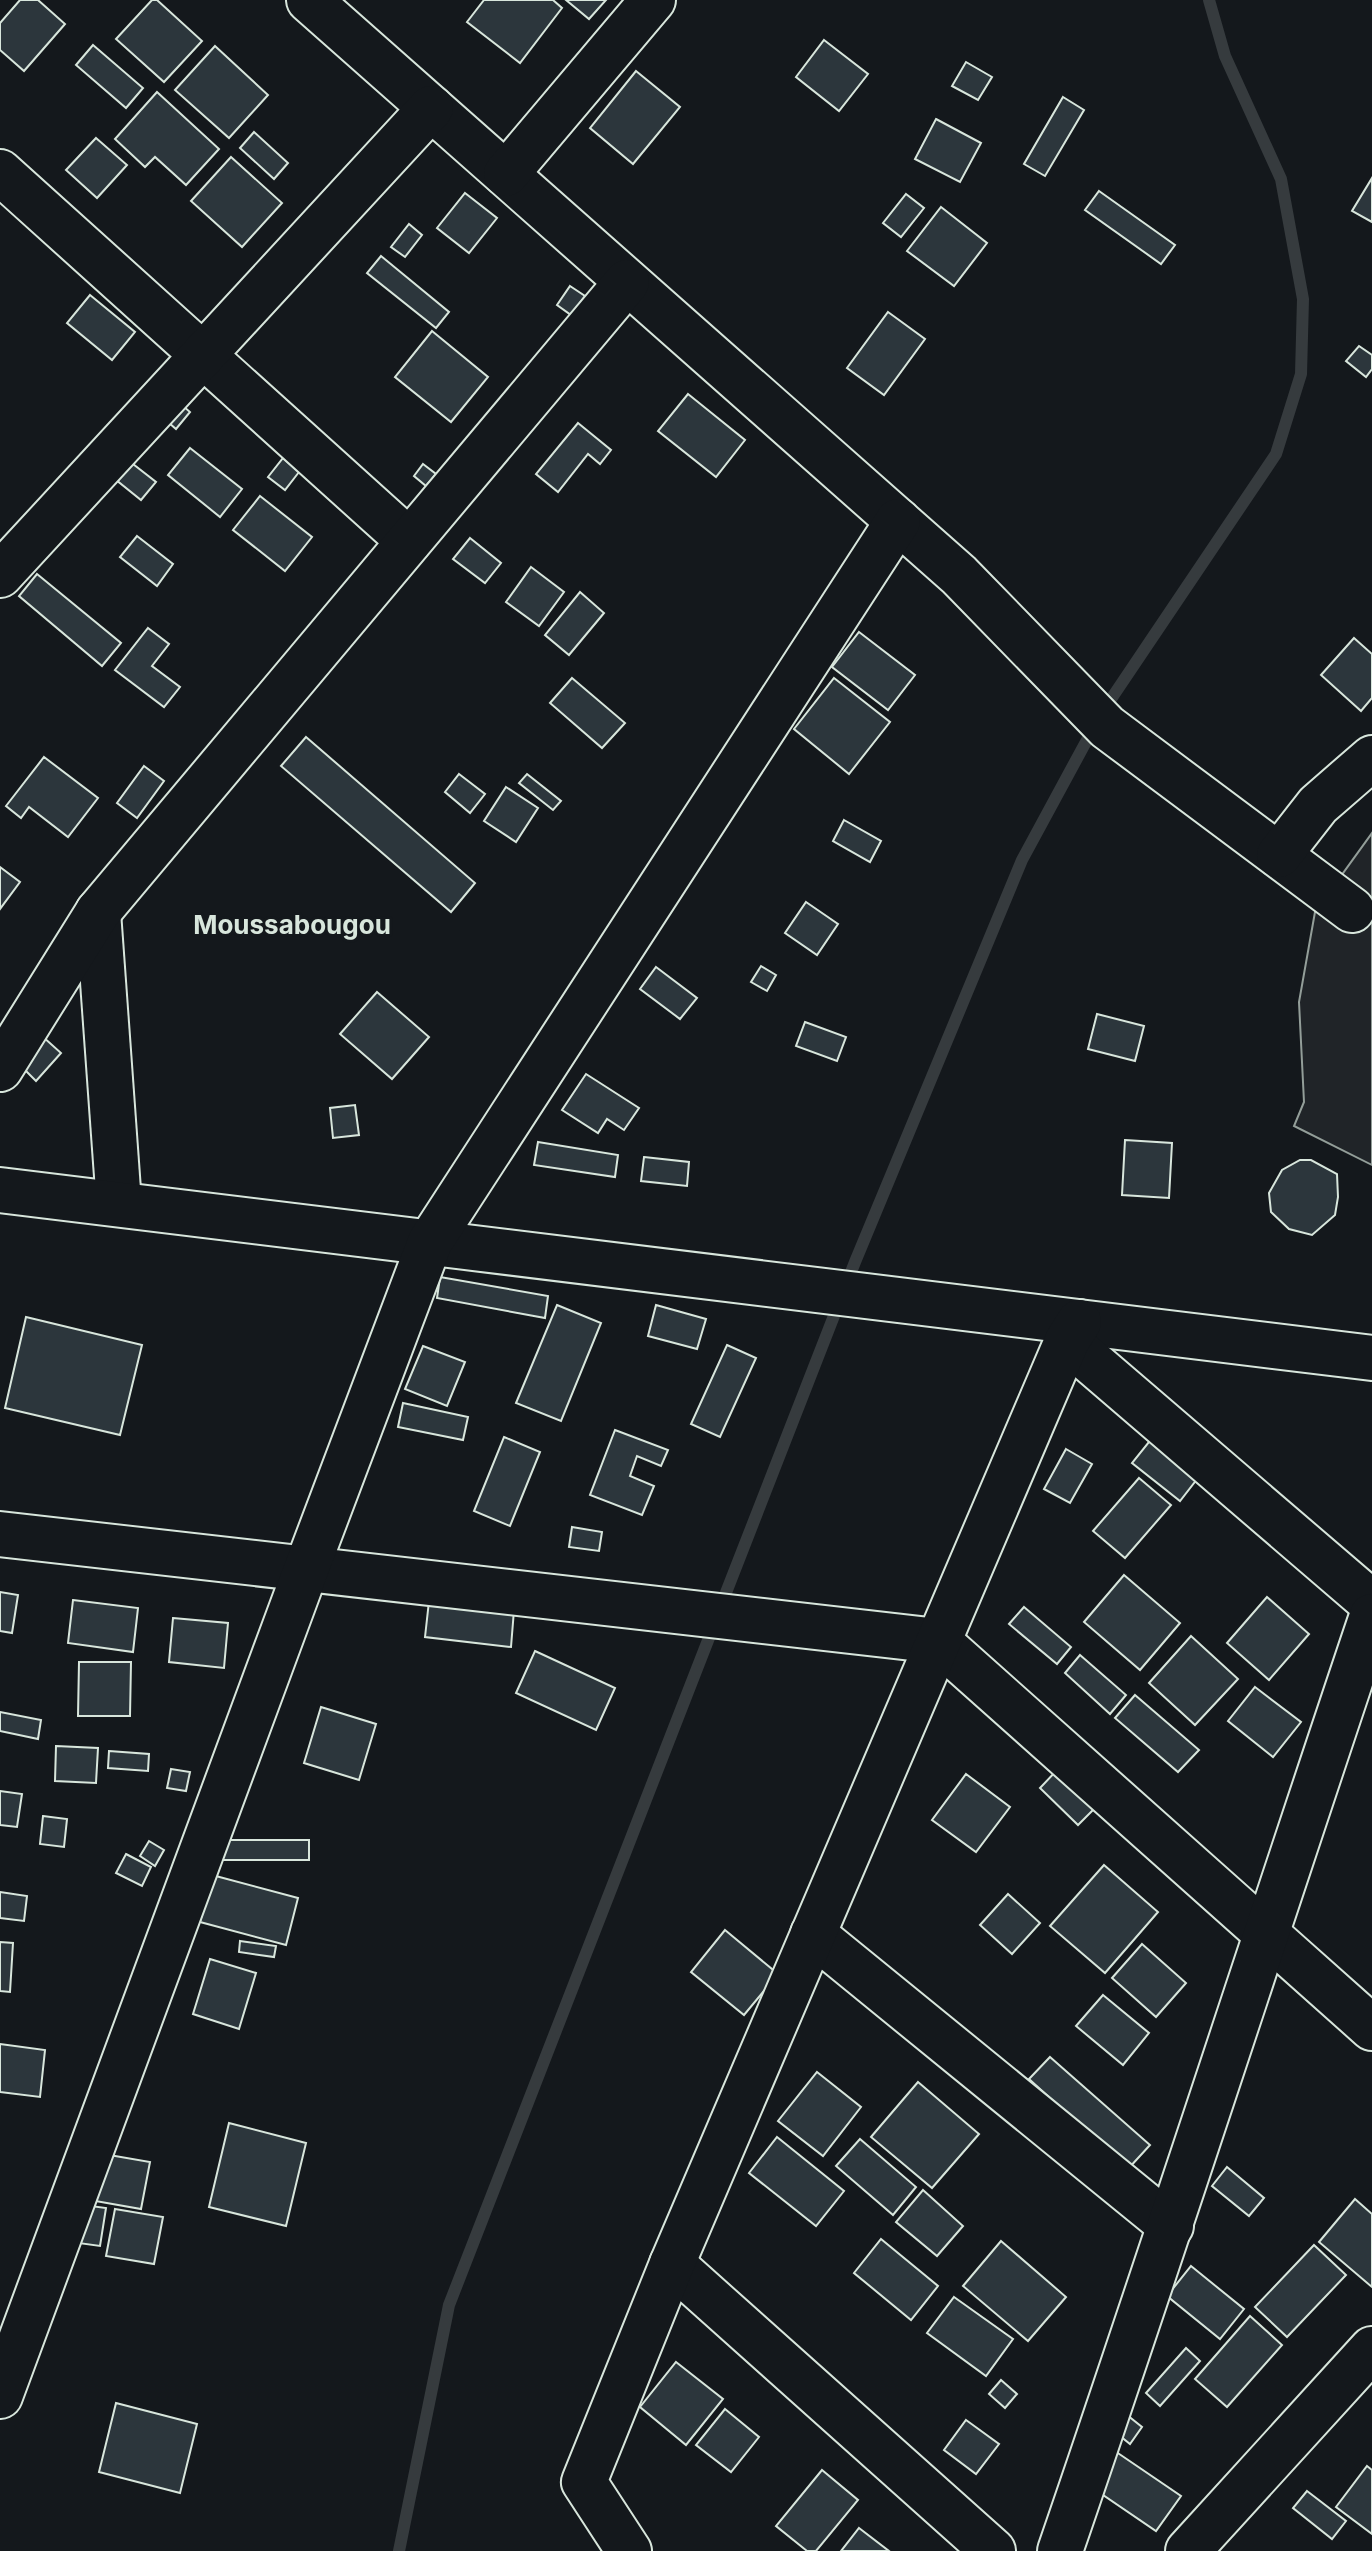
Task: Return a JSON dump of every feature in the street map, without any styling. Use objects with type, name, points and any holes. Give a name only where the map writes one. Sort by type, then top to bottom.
[{"type":"street","points":[[309,0],[959,575],[1107,727],[1352,910]]},
{"type":"street","points":[[506,174],[653,0]]},
{"type":"street","points":[[0,575],[431,108]]},
{"type":"street","points":[[0,172],[409,541]]},
{"type":"street","points":[[0,1069],[98,912],[627,282]]},
{"type":"street","points":[[0,2396],[430,1242],[898,521]]},
{"type":"street","points":[[1279,855],[1318,805],[1372,758]]},
{"type":"street","points":[[98,912],[119,1204]]},
{"type":"street","points":[[0,1190],[430,1242],[1073,1331],[1372,1358]]},
{"type":"street","points":[[1073,1331],[1372,1603]]},
{"type":"street","points":[[629,2551],[584,2482],[672,2264],[1073,1331]]},
{"type":"street","points":[[0,1534],[938,1641],[1372,2028]]},
{"type":"street","points":[[1060,2551],[1171,2226],[1265,1933],[1372,1616]]},
{"type":"street","points":[[813,1934],[1171,2226]]},
{"type":"street","points":[[672,2264],[993,2551]]},
{"type":"street","points":[[1188,2551],[1372,2349]]},
{"type":"shaded area","points":[[1372,833],[1372,1165],[1294,1126],[1304,1102],[1299,1002],[1315,912]]},
{"type":"building","points":[[20,0],[38,0],[65,24],[24,71],[0,50],[0,23]]},
{"type":"building","points":[[152,0],[157,0],[202,41],[164,82],[116,39]]},
{"type":"building","points":[[484,0],[553,0],[562,8],[520,63],[467,22]]},
{"type":"building","points":[[566,0],[606,0],[589,19]]},
{"type":"building","points":[[824,40],[868,74],[839,111],[796,77]]},
{"type":"building","points":[[93,45],[143,88],[126,108],[76,65]]},
{"type":"building","points":[[215,46],[268,95],[229,138],[175,90]]},
{"type":"building","points":[[966,62],[992,77],[978,100],[952,86]]},
{"type":"building","points":[[636,71],[680,107],[633,164],[590,128]]},
{"type":"building","points":[[157,92],[219,149],[186,185],[155,157],[145,167],[115,139]]},
{"type":"building","points":[[1063,97],[1084,110],[1045,176],[1024,164]]},
{"type":"building","points":[[936,119],[981,143],[960,182],[915,159]]},
{"type":"building","points":[[254,132],[288,163],[274,179],[240,148]]},
{"type":"building","points":[[96,138],[127,165],[97,198],[66,170]]},
{"type":"building","points":[[231,157],[282,203],[242,247],[191,201]]},
{"type":"building","points":[[1372,178],[1372,222],[1352,211]]},
{"type":"building","points":[[1099,191],[1175,245],[1161,264],[1085,210]]},
{"type":"building","points":[[465,193],[497,218],[469,253],[437,228]]},
{"type":"building","points":[[906,194],[924,208],[901,237],[883,223]]},
{"type":"building","points":[[941,207],[987,243],[954,286],[907,251]]},
{"type":"building","points":[[409,224],[422,235],[405,257],[391,247]]},
{"type":"building","points":[[381,256],[449,312],[436,328],[367,273]]},
{"type":"building","points":[[570,286],[585,296],[571,315],[557,305]]},
{"type":"building","points":[[90,295],[135,332],[112,360],[67,323]]},
{"type":"building","points":[[888,312],[925,339],[884,395],[847,368]]},
{"type":"building","points":[[432,331],[488,377],[451,422],[395,377]]},
{"type":"building","points":[[1359,346],[1372,355],[1372,369],[1366,377],[1346,361]]},
{"type":"building","points":[[688,394],[745,440],[716,477],[658,431]]},
{"type":"building","points":[[175,399],[190,412],[176,429],[161,416]]},
{"type":"building","points":[[578,423],[611,450],[600,464],[588,454],[558,492],[536,474]]},
{"type":"building","points":[[190,448],[242,489],[220,517],[168,475]]},
{"type":"building","points":[[124,457],[156,482],[141,500],[110,475]]},
{"type":"building","points":[[283,458],[299,472],[285,490],[268,477]]},
{"type":"building","points":[[423,464],[436,474],[426,486],[414,476]]},
{"type":"building","points":[[260,496],[312,537],[285,571],[233,530]]},
{"type":"building","points":[[137,536],[173,564],[157,586],[120,557]]},
{"type":"building","points":[[470,538],[501,563],[485,583],[453,559]]},
{"type":"building","points":[[531,567],[564,592],[539,626],[506,602]]},
{"type":"building","points":[[37,574],[121,643],[102,666],[19,596]]},
{"type":"building","points":[[580,592],[604,613],[569,655],[545,635]]},
{"type":"building","points":[[148,628],[169,644],[152,666],[180,687],[164,707],[115,670]]},
{"type":"building","points":[[859,632],[915,675],[888,710],[832,667]]},
{"type":"building","points":[[1354,638],[1372,654],[1372,698],[1361,711],[1321,675]]},
{"type":"building","points":[[572,678],[625,723],[602,748],[550,703]]},
{"type":"building","points":[[834,678],[890,722],[849,774],[794,729]]},
{"type":"building","points":[[306,737],[475,883],[451,912],[281,766]]},
{"type":"building","points":[[44,757],[98,798],[68,837],[29,807],[21,818],[6,806]]},
{"type":"building","points":[[144,766],[164,781],[137,818],[117,803]]},
{"type":"building","points":[[459,774],[485,794],[470,813],[445,792]]},
{"type":"building","points":[[527,774],[561,801],[553,810],[519,783]]},
{"type":"building","points":[[506,787],[538,808],[516,842],[484,821]]},
{"type":"building","points":[[844,820],[881,841],[870,862],[833,841]]},
{"type":"building","points":[[0,867],[20,882],[0,909]]},
{"type":"building","points":[[806,902],[838,924],[817,955],[785,933]]},
{"type":"building","points":[[761,966],[776,975],[767,991],[751,982]]},
{"type":"building","points":[[656,967],[697,998],[680,1019],[640,989]]},
{"type":"building","points":[[377,992],[429,1037],[392,1079],[340,1034]]},
{"type":"building","points":[[1097,1014],[1144,1026],[1135,1061],[1088,1049]]},
{"type":"building","points":[[805,1022],[846,1037],[837,1061],[796,1046]]},
{"type":"building","points":[[42,1036],[61,1053],[36,1081],[18,1063]]},
{"type":"building","points":[[586,1074],[639,1108],[624,1130],[607,1119],[598,1133],[562,1110]]},
{"type":"building","points":[[355,1105],[359,1135],[333,1138],[330,1108]]},
{"type":"building","points":[[1125,1140],[1172,1143],[1169,1198],[1122,1195]]},
{"type":"building","points":[[538,1142],[618,1155],[615,1177],[534,1165]]},
{"type":"building","points":[[644,1157],[689,1162],[687,1186],[641,1181]]},
{"type":"building","points":[[1300,1160],[1311,1160],[1337,1174],[1335,1215],[1312,1235],[1289,1229],[1271,1212],[1269,1193],[1282,1170]]},
{"type":"building","points":[[440,1277],[548,1296],[545,1318],[437,1298]]},
{"type":"building","points":[[557,1305],[601,1323],[561,1421],[516,1403]]},
{"type":"building","points":[[656,1305],[706,1319],[697,1349],[648,1336]]},
{"type":"building","points":[[26,1317],[142,1345],[120,1435],[5,1408]]},
{"type":"building","points":[[727,1345],[756,1358],[720,1437],[691,1424]]},
{"type":"building","points":[[423,1346],[465,1362],[447,1406],[405,1389]]},
{"type":"building","points":[[403,1403],[468,1417],[463,1440],[398,1427]]},
{"type":"building","points":[[1161,1427],[1208,1465],[1180,1501],[1132,1463]]},
{"type":"building","points":[[615,1430],[668,1450],[661,1466],[637,1456],[630,1476],[654,1486],[642,1515],[590,1495]]},
{"type":"building","points":[[504,1437],[540,1452],[510,1526],[474,1511]]},
{"type":"building","points":[[1066,1449],[1092,1464],[1070,1503],[1044,1489]]},
{"type":"building","points":[[1139,1478],[1171,1505],[1125,1558],[1093,1531]]},
{"type":"building","points":[[572,1527],[602,1532],[599,1551],[569,1547]]},
{"type":"building","points":[[1124,1575],[1180,1623],[1140,1670],[1084,1622]]},
{"type":"building","points":[[0,1592],[18,1595],[12,1633],[0,1631]]},
{"type":"building","points":[[1267,1597],[1309,1634],[1269,1680],[1227,1643]]},
{"type":"building","points":[[73,1600],[138,1608],[133,1652],[68,1643]]},
{"type":"building","points":[[429,1601],[514,1610],[511,1647],[425,1637]]},
{"type":"building","points":[[1024,1607],[1071,1647],[1057,1664],[1009,1624]]},
{"type":"building","points":[[173,1618],[228,1623],[224,1668],[169,1662]]},
{"type":"building","points":[[1191,1636],[1238,1679],[1195,1725],[1149,1683]]},
{"type":"building","points":[[535,1651],[615,1688],[596,1730],[516,1693]]},
{"type":"building","points":[[1080,1655],[1126,1695],[1110,1714],[1065,1673]]},
{"type":"building","points":[[79,1662],[131,1662],[130,1716],[78,1716]]},
{"type":"building","points":[[1255,1687],[1301,1722],[1273,1757],[1228,1721]]},
{"type":"building","points":[[1135,1695],[1199,1750],[1178,1772],[1115,1718]]},
{"type":"building","points":[[321,1707],[376,1724],[359,1780],[304,1763]]},
{"type":"building","points":[[0,1712],[41,1720],[38,1739],[0,1731]]},
{"type":"building","points":[[56,1746],[98,1748],[96,1783],[55,1781]]},
{"type":"building","points":[[109,1751],[149,1754],[148,1771],[108,1768]]},
{"type":"building","points":[[171,1769],[190,1772],[186,1791],[167,1788]]},
{"type":"building","points":[[1058,1769],[1096,1807],[1078,1825],[1040,1788]]},
{"type":"building","points":[[966,1774],[1010,1807],[976,1852],[932,1820]]},
{"type":"building","points":[[0,1791],[22,1794],[17,1827],[0,1825]]},
{"type":"building","points":[[43,1816],[67,1819],[64,1847],[40,1844]]},
{"type":"building","points":[[222,1840],[309,1840],[309,1860],[222,1860]]},
{"type":"building","points":[[149,1841],[164,1850],[155,1866],[140,1856]]},
{"type":"building","points":[[126,1854],[151,1867],[142,1886],[116,1873]]},
{"type":"building","points":[[1104,1865],[1158,1912],[1105,1973],[1050,1926]]},
{"type":"building","points":[[212,1875],[298,1898],[286,1945],[200,1922]]},
{"type":"building","points":[[0,1892],[27,1896],[24,1921],[0,1918]]},
{"type":"building","points":[[1008,1894],[1040,1923],[1012,1954],[980,1925]]},
{"type":"building","points":[[725,1930],[778,1974],[744,2015],[691,1972]]},
{"type":"building","points":[[240,1941],[276,1946],[274,1957],[239,1952]]},
{"type":"building","points":[[0,1942],[13,1943],[10,1992],[0,1991]]},
{"type":"building","points":[[1142,1944],[1186,1983],[1156,2017],[1112,1978]]},
{"type":"building","points":[[210,1959],[256,1973],[239,2029],[193,2014]]},
{"type":"building","points":[[1103,1995],[1149,2033],[1123,2065],[1076,2026]]},
{"type":"building","points":[[0,2044],[45,2050],[40,2097],[0,2092]]},
{"type":"building","points":[[1050,2057],[1150,2145],[1128,2169],[1029,2079]]},
{"type":"building","points":[[817,2072],[861,2107],[823,2156],[778,2121]]},
{"type":"building","points":[[918,2082],[979,2134],[932,2188],[871,2137]]},
{"type":"building","points":[[229,2123],[306,2143],[286,2226],[209,2207]]},
{"type":"building","points":[[777,2137],[844,2191],[816,2226],[749,2173]]},
{"type":"building","points":[[860,2139],[916,2187],[893,2215],[836,2166]]},
{"type":"building","points":[[92,2152],[150,2162],[141,2209],[84,2199]]},
{"type":"building","points":[[1227,2167],[1264,2198],[1249,2216],[1212,2186]]},
{"type":"building","points":[[923,2190],[963,2226],[937,2256],[896,2222]]},
{"type":"building","points":[[1355,2199],[1372,2214],[1372,2287],[1319,2242]]},
{"type":"building","points":[[76,2204],[106,2208],[100,2246],[71,2242]]},
{"type":"building","points":[[115,2209],[163,2217],[154,2264],[106,2256]]},
{"type":"building","points":[[881,2239],[938,2286],[911,2320],[854,2273]]},
{"type":"building","points":[[1001,2241],[1066,2297],[1028,2341],[963,2286]]},
{"type":"building","points":[[1314,2245],[1346,2275],[1287,2337],[1255,2307]]},
{"type":"building","points":[[1191,2266],[1244,2309],[1220,2339],[1167,2296]]},
{"type":"building","points":[[954,2297],[1013,2339],[986,2376],[927,2333]]},
{"type":"building","points":[[1250,2316],[1282,2345],[1227,2407],[1195,2379]]},
{"type":"building","points":[[1186,2348],[1200,2361],[1160,2406],[1146,2393]]},
{"type":"building","points":[[676,2362],[723,2399],[686,2445],[640,2407]]},
{"type":"building","points":[[1001,2380],[1017,2394],[1005,2408],[989,2394]]},
{"type":"building","points":[[116,2403],[197,2424],[180,2493],[99,2472]]},
{"type":"building","points":[[1117,2407],[1142,2427],[1130,2444],[1104,2423]]},
{"type":"building","points":[[725,2409],[759,2437],[731,2472],[696,2445]]},
{"type":"building","points":[[966,2420],[999,2444],[976,2474],[944,2450]]},
{"type":"building","points":[[1109,2447],[1181,2496],[1156,2531],[1084,2482]]},
{"type":"building","points":[[1367,2466],[1372,2470],[1372,2534],[1336,2507]]},
{"type":"building","points":[[822,2470],[858,2500],[816,2551],[807,2551],[776,2526]]},
{"type":"building","points":[[1307,2491],[1346,2521],[1332,2539],[1293,2508]]},
{"type":"building","points":[[859,2528],[889,2551],[841,2551]]},
{"type":"waterway","points":[[1103,711],[1276,454],[1301,374],[1303,299],[1281,179],[1225,56],[1209,0]]},
{"type":"waterway","points":[[720,1608],[855,1262],[1022,860],[1094,727]]},
{"type":"waterway","points":[[399,2551],[449,2305],[714,1625]]},
{"type":"district","name":"Moussabougou","points":[[292,925]]}]
